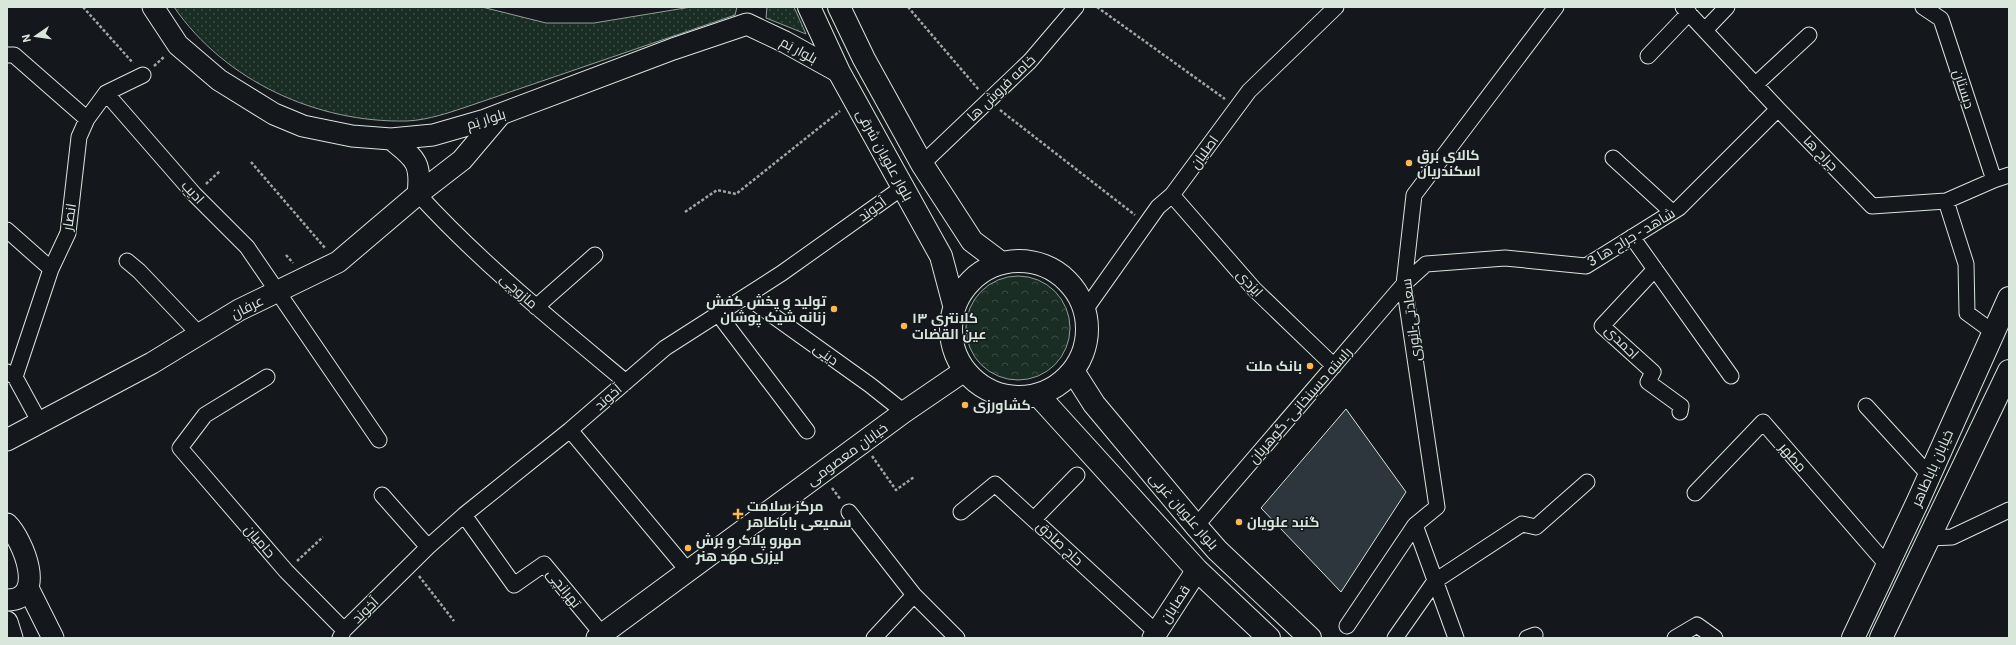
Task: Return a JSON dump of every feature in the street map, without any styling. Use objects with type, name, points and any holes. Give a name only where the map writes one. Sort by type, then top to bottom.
[{"type":"main road","name":"بلوار بَم","points":[[153,7],[178,45],[219,80],[274,114],[303,126],[352,136],[391,138],[433,135],[500,115],[673,49],[750,15],[785,42],[839,72]]},
{"type":"main road","name":"بلوار علویان شرقی","points":[[809,7],[839,72],[941,256],[954,305]]},
{"type":"main road","name":"بلوار علویان شرقی","points":[[839,7],[864,60],[922,164],[972,241],[1000,262]]},
{"type":"main road","name":"عرفان","points":[[7,440],[152,363],[239,310],[277,293],[338,262],[418,194],[462,160],[500,115]]},
{"type":"main road","points":[[391,138],[414,158],[421,177],[418,194]]},
{"type":"main road","points":[[1021,260],[1042,264],[1061,274],[1076,290],[1085,310],[1087,331],[1085,345],[1073,371],[1057,386],[1038,395],[1016,398],[995,394],[976,383],[964,371],[953,348],[950,326],[954,305],[964,286],[980,271],[1000,262],[1021,260]]},
{"type":"main road","name":"خیابان باباطاهر","points":[[1853,638],[1930,475],[2009,298]]},
{"type":"main road","name":"خیابان معصومی","points":[[599,636],[863,444],[904,412],[964,371]]},
{"type":"main road","name":"بلوار علویان غربی","points":[[1073,371],[1094,404],[1217,550],[1310,638]]},
{"type":"main road","name":"خیابان باباطاهر","points":[[1881,638],[2009,371]]},
{"type":"main road","name":"بلوار علویان غربی","points":[[1038,395],[1197,570],[1269,638]]},
{"type":"main road","points":[[7,524],[26,558],[30,573],[28,588],[24,594],[17,598],[7,600]]},
{"type":"main road","name":"قصابان","points":[[1154,635],[1197,570]]},
{"type":"main road","points":[[28,588],[53,638]]},
{"type":"main road","points":[[7,622],[12,638]]},
{"type":"street","name":"خامه فروش ها","points":[[922,164],[1030,61],[1076,7]]},
{"type":"street","name":"اصلیان","points":[[1085,310],[1146,223],[1158,207],[1172,195],[1249,91],[1336,7]]},
{"type":"street","name":"سعادتی-انوری","points":[[1415,525],[1437,508],[1404,284],[1414,195],[1557,7]]},
{"type":"street","points":[[1705,30],[1727,7]]},
{"type":"street","name":"دبستان","points":[[1923,7],[1944,13],[1994,180]]},
{"type":"street","points":[[1648,56],[1686,10]]},
{"type":"street","name":"جراح ها","points":[[1686,10],[1755,85],[1872,206],[1946,201],[2009,175]]},
{"type":"street","points":[[1755,85],[1809,35]]},
{"type":"street","points":[[7,55],[14,55],[87,119]]},
{"type":"street","name":"انصار","points":[[39,422],[11,374],[51,269],[68,233],[80,137],[87,119],[106,93],[143,75]]},
{"type":"street","name":"ادیب","points":[[106,93],[194,194],[247,247],[277,293],[379,440]]},
{"type":"street","name":"شاهد - جراح ها 3","points":[[1404,284],[1426,264],[1505,258],[1586,266],[1679,208],[1778,109]]},
{"type":"street","points":[[1613,158],[1672,212]]},
{"type":"street","name":"آخوند","points":[[342,634],[428,546],[464,515],[570,430],[665,348],[747,297],[902,187]]},
{"type":"street","name":"مازوچی","points":[[418,194],[450,229],[536,307],[626,382]]},
{"type":"street","name":"ایزدی","points":[[1172,195],[1254,289],[1334,366]]},
{"type":"street","points":[[1946,201],[1966,264],[1967,313],[1993,332]]},
{"type":"street","points":[[7,230],[51,269]]},
{"type":"street","points":[[1632,237],[1731,376]]},
{"type":"street","points":[[536,307],[595,255]]},
{"type":"street","points":[[127,261],[139,271],[199,334]]},
{"type":"street","name":"احمدی","points":[[1654,269],[1602,326],[1653,372],[1648,382],[1681,406],[1680,412]]},
{"type":"street","name":"راسته حسینخانی- گوهریان","points":[[1196,526],[1404,284]]},
{"type":"street","name":"دینی","points":[[747,297],[870,385],[904,412]]},
{"type":"street","points":[[719,315],[807,431]]},
{"type":"street","name":"حامیان","points":[[268,377],[205,415],[180,448],[342,634]]},
{"type":"street","points":[[1866,406],[1930,475]]},
{"type":"street","name":"مطهر","points":[[1695,493],[1762,422],[1888,566]]},
{"type":"street","points":[[570,430],[688,571]]},
{"type":"street","points":[[1034,519],[1076,474]]},
{"type":"street","points":[[1395,638],[1435,581],[1522,524],[1536,527],[1587,482]]},
{"type":"street","name":"حاج صادق","points":[[961,512],[996,484],[1154,635]]},
{"type":"street","points":[[382,495],[428,546]]},
{"type":"street","points":[[1930,538],[1952,537],[2009,510]]},
{"type":"street","points":[[849,512],[914,595],[956,638]]},
{"type":"street","name":"تهرانچی","points":[[464,515],[514,585],[544,564],[599,636]]},
{"type":"street","points":[[1415,525],[1453,636]]},
{"type":"street","points":[[1347,626],[1415,525]]},
{"type":"street","points":[[874,638],[914,595]]},
{"type":"street","points":[[1675,638],[1696,625],[1715,638]]},
{"type":"path","points":[[83,7],[143,75],[178,45]]},
{"type":"path","points":[[908,7],[988,101],[1146,223]]},
{"type":"path","points":[[1097,7],[1237,108]]},
{"type":"path","points":[[685,212],[718,190],[736,194],[854,99]]},
{"type":"path","points":[[251,162],[338,262]]},
{"type":"path","points":[[194,194],[220,172]]},
{"type":"path","points":[[863,444],[896,490],[914,477]]},
{"type":"path","points":[[821,474],[849,512]]},
{"type":"path","points":[[286,571],[323,537]]},
{"type":"path","points":[[411,565],[454,621]]},
{"type":"green space","points":[[174,7],[482,7],[546,23],[594,23],[691,7],[737,7],[735,15],[456,110],[432,117],[407,121],[373,120],[340,114],[307,105],[276,92],[246,76],[219,56],[195,33]]},
{"type":"green space","points":[[767,7],[794,7],[806,34],[766,18]]},
{"type":"green space","points":[[1018,276],[1038,280],[1047,284],[1055,291],[1062,299],[1066,308],[1070,328],[1066,348],[1062,357],[1055,365],[1047,372],[1038,376],[1018,380],[998,376],[989,372],[981,365],[974,357],[970,348],[966,328],[970,308],[974,299],[981,291],[989,284],[998,280]]},
{"type":"building","points":[[1346,409],[1406,492],[1341,592],[1261,508]]},
{"type":"place","name":"کالای برق اسکندریان","points":[[1409,163]]},
{"type":"place","name":"تولید و پخش کفش زنانه شیک پوشان","points":[[834,309]]},
{"type":"place","name":"کلانتری ۱۳ عین القضات","points":[[904,326]]},
{"type":"place","name":"بانک ملت","points":[[1310,366]]},
{"type":"place","name":"کشاورزی","points":[[965,405]]},
{"type":"place","name":"مرکز سلامت سمیعی باباطاهر","points":[[738,514]]},
{"type":"place","name":"گنبد علویان","points":[[1239,522]]},
{"type":"place","name":"مهرو پلاک و برش لیزری مهد هنر","points":[[688,548]]}]
